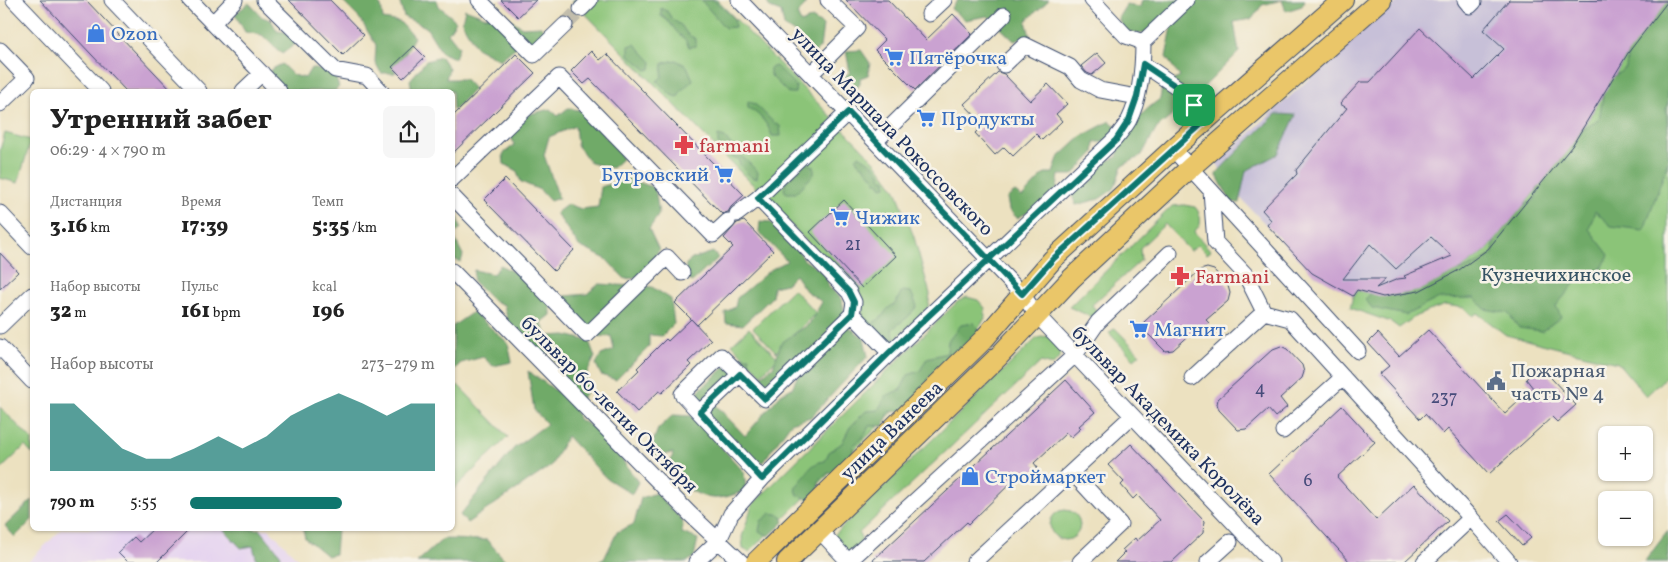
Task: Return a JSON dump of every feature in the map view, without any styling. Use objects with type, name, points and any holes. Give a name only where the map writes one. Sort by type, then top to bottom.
[{"type":"main road","name":"улица Ванеева","points":[[756,562],[983,340],[1053,259],[1173,149],[1343,0]]},
{"type":"main road","name":"улица Ванеева","points":[[787,562],[999,356],[1071,279],[1190,168],[1381,0]]},
{"type":"street","points":[[14,0],[99,89]]},
{"type":"street","points":[[112,0],[197,89]]},
{"type":"street","points":[[190,0],[277,89]]},
{"type":"street","points":[[213,24],[236,0]]},
{"type":"street","points":[[264,0],[335,70],[367,76],[379,89]]},
{"type":"street","points":[[479,0],[534,55],[565,25]]},
{"type":"street","name":"улица Маршала Рокоссовского","points":[[739,0],[989,259],[1022,294],[1037,315]]},
{"type":"street","points":[[811,74],[857,28],[828,0]]},
{"type":"street","points":[[929,14],[944,0]]},
{"type":"street","points":[[1092,0],[1126,36],[1142,42]]},
{"type":"street","points":[[696,562],[719,540],[731,514],[762,479],[890,352],[1116,140],[1129,120],[1137,97],[1143,64],[1142,42],[1187,0]]},
{"type":"street","points":[[876,141],[1004,15]]},
{"type":"street","points":[[1004,65],[1025,45],[1070,67],[1081,80],[1100,90],[1137,97]]},
{"type":"street","points":[[0,50],[27,78],[0,104]]},
{"type":"street","points":[[1143,64],[1177,87],[1207,119]]},
{"type":"street","points":[[245,89],[262,73]]},
{"type":"street","points":[[455,176],[560,77],[713,236],[732,217],[758,198],[848,112]]},
{"type":"street","points":[[1173,149],[1358,351]]},
{"type":"street","points":[[1211,191],[1215,242],[1246,274],[1264,312],[1290,319],[1509,562]]},
{"type":"street","points":[[758,198],[849,292],[854,302],[852,314],[765,399],[721,356],[682,394],[762,479]]},
{"type":"street","points":[[455,199],[587,335],[667,257],[682,273]]},
{"type":"street","points":[[0,213],[30,245]]},
{"type":"street","points":[[819,530],[848,562],[1075,355],[1098,322],[1170,253]]},
{"type":"street","name":"бульвар 60-летия Октября","points":[[455,274],[683,507],[741,562]]},
{"type":"street","points":[[0,326],[30,297]]},
{"type":"street","points":[[1192,378],[1264,312]]},
{"type":"street","points":[[852,314],[890,352]]},
{"type":"street","name":"бульвар Академика Королёва","points":[[1037,315],[1271,562]]},
{"type":"street","points":[[0,347],[30,379]]},
{"type":"street","points":[[700,412],[740,374]]},
{"type":"street","points":[[1283,431],[1343,377]]},
{"type":"street","points":[[974,562],[1132,416]]},
{"type":"street","points":[[1072,472],[1120,524],[1080,562]]},
{"type":"street","points":[[1424,562],[1471,518]]},
{"type":"street","points":[[1208,562],[1230,542]]},
{"type":"shaded area","points":[[1400,0],[1668,0],[1628,53],[1572,146],[1488,249],[1459,270],[1419,291],[1353,296],[1312,273],[1227,184],[1217,163],[1357,35]]},
{"type":"shaded area","points":[[60,531],[271,531],[301,562],[28,562]]},
{"type":"green space","points":[[341,0],[375,0],[381,6],[383,19],[400,22],[414,37],[395,73],[381,73],[375,62],[376,45],[360,19]]},
{"type":"green space","points":[[399,0],[437,0],[439,6],[456,21],[448,33],[459,47],[455,58],[442,53],[426,27],[404,17]]},
{"type":"green space","points":[[572,0],[717,0],[876,163],[896,190],[914,237],[930,294],[928,307],[889,346],[863,319],[855,293],[759,191]]},
{"type":"green space","points":[[701,0],[714,0],[734,18],[735,27],[725,28]]},
{"type":"green space","points":[[766,0],[805,0],[805,6],[797,14],[801,23],[812,18],[823,25],[820,48],[812,56],[798,48],[796,34],[784,26],[781,12],[770,8]]},
{"type":"green space","points":[[958,0],[1049,0],[1026,21],[1030,36],[1014,41],[988,16],[965,20],[951,9]]},
{"type":"green space","points":[[1142,0],[1282,0],[1262,5],[1252,19],[1234,22],[1239,52],[1204,87],[1187,91],[1184,106],[1157,128],[1141,156],[1122,166],[1114,189],[1099,199],[1076,205],[1071,193],[1094,179],[1098,165],[1117,157],[1123,140],[1133,124],[1160,99],[1162,87],[1180,77],[1166,57],[1172,27],[1160,22],[1145,34],[1125,31],[1118,18],[1126,5],[1140,7]]},
{"type":"green space","points":[[1282,0],[1305,0],[1302,6],[1286,11]]},
{"type":"green space","name":"Кузнечихинское","points":[[1660,0],[1668,0],[1668,102],[1666,109],[1668,162],[1644,230],[1611,226],[1595,211],[1589,229],[1609,255],[1602,268],[1579,278],[1556,306],[1561,317],[1542,331],[1519,328],[1508,313],[1485,309],[1475,298],[1437,299],[1406,315],[1372,308],[1365,299],[1375,290],[1401,297],[1432,277],[1469,268],[1493,254],[1495,234],[1516,209],[1535,200],[1542,172],[1573,135],[1599,120],[1605,82],[1626,68],[1628,45],[1646,14]]},
{"type":"green space","name":"Кузнечихинское","points":[[1668,1],[1668,375],[1646,396],[1618,363],[1506,335],[1477,313],[1473,316],[1464,308],[1445,305],[1416,316],[1399,328],[1391,322],[1350,308],[1353,296],[1357,290],[1383,297],[1419,291],[1459,270],[1488,249],[1572,146],[1628,53]]},
{"type":"green space","points":[[249,3],[262,17],[271,20],[277,31],[291,33],[298,42],[282,54],[262,35],[245,32],[235,14]]},
{"type":"green space","points":[[661,8],[667,11],[672,19],[682,26],[687,34],[696,39],[696,46],[689,47],[685,39],[661,16]]},
{"type":"green space","points":[[465,9],[486,17],[497,10],[522,27],[541,26],[548,33],[538,45],[516,47],[500,60],[476,47],[462,22]]},
{"type":"green space","points":[[635,44],[652,62],[651,69],[647,70],[629,55],[629,46]]},
{"type":"green space","points":[[861,50],[870,63],[868,75],[860,78],[860,84],[856,89],[847,89],[843,78],[850,72],[846,51]]},
{"type":"green space","points":[[441,57],[449,69],[446,79],[465,79],[474,89],[455,109],[455,89],[412,89],[410,80],[426,61]]},
{"type":"green space","points":[[676,60],[687,66],[693,80],[681,91],[678,97],[671,95],[657,81],[662,77],[663,63]]},
{"type":"green space","points":[[282,64],[293,75],[305,78],[311,68],[334,73],[339,87],[337,89],[273,89],[270,70]]},
{"type":"green space","points":[[776,66],[796,86],[795,93],[788,93],[770,75],[770,68]]},
{"type":"green space","points":[[748,101],[756,105],[780,126],[781,136],[772,136],[763,119],[748,108]]},
{"type":"green space","points":[[568,108],[584,111],[589,123],[599,125],[605,137],[616,142],[622,159],[612,168],[591,163],[577,145],[575,126],[549,137],[544,155],[559,198],[550,201],[540,190],[521,182],[516,170],[504,164],[503,154],[514,145],[511,136],[526,115],[550,109],[558,116]]},
{"type":"green space","points":[[1276,114],[1296,115],[1278,154],[1246,171],[1239,203],[1231,202],[1216,174]]},
{"type":"green space","points":[[1110,121],[1118,128],[1107,142],[1095,142],[1094,153],[1073,175],[1059,175],[1057,189],[1037,208],[1017,218],[1009,210],[1007,198],[1015,192],[1022,197],[1045,173],[1053,173],[1058,158],[1082,136]]},
{"type":"green space","points":[[5,133],[30,140],[18,183],[0,178],[0,150]]},
{"type":"green space","points":[[718,136],[725,138],[737,150],[739,155],[758,172],[757,178],[752,178],[740,166],[738,159],[731,157],[718,144]]},
{"type":"green space","points":[[859,155],[876,167],[881,178],[886,180],[886,186],[882,187],[864,166],[858,163],[856,159]]},
{"type":"green space","points":[[806,163],[814,166],[814,174],[796,193],[786,193],[784,189],[786,182]]},
{"type":"green space","points":[[627,178],[655,188],[659,214],[649,229],[659,250],[643,277],[625,279],[606,259],[579,246],[556,213],[568,204],[581,209],[598,207],[601,187]]},
{"type":"green space","points":[[1184,205],[1195,207],[1198,211],[1200,225],[1194,232],[1211,251],[1207,254],[1198,245],[1190,251],[1165,224],[1140,248],[1141,260],[1092,305],[1099,314],[1094,318],[1069,307],[1172,206]]},
{"type":"green space","points":[[455,215],[458,217],[461,228],[455,233]]},
{"type":"green space","points":[[760,221],[770,222],[794,243],[804,260],[825,273],[829,287],[842,299],[846,325],[864,338],[868,356],[811,417],[791,423],[763,462],[749,460],[697,406],[699,390],[734,357],[749,357],[750,368],[734,388],[713,402],[745,436],[781,394],[792,388],[797,377],[836,344],[841,333],[777,389],[763,390],[758,378],[773,367],[781,343],[809,324],[822,302],[806,291],[795,275],[786,284],[773,287],[772,297],[743,325],[726,323],[725,312],[735,307],[737,298],[770,270],[787,261],[759,232]]},
{"type":"green space","points":[[455,239],[463,255],[461,262],[455,260]]},
{"type":"green space","points":[[713,252],[718,258],[692,282],[685,277],[686,264],[692,259]]},
{"type":"green space","points":[[500,265],[515,273],[530,274],[550,291],[551,315],[541,323],[548,336],[566,335],[589,341],[595,357],[586,375],[588,390],[581,399],[559,386],[563,372],[549,353],[535,353],[509,326],[504,305],[493,301],[473,281],[474,270],[493,274]]},
{"type":"green space","points":[[599,284],[652,287],[671,299],[674,324],[662,336],[649,335],[649,347],[616,380],[601,375],[596,364],[601,355],[614,350],[611,336],[599,336],[588,330],[573,314],[565,296],[587,294]]},
{"type":"green space","points":[[793,289],[816,313],[776,352],[753,328]]},
{"type":"green space","points":[[902,291],[911,292],[917,306],[908,317],[892,329],[896,343],[889,348],[873,331],[874,322],[881,318],[888,308],[895,304]]},
{"type":"green space","points":[[967,297],[978,300],[985,308],[985,318],[979,328],[749,552],[743,549],[742,537],[752,505],[957,302]]},
{"type":"green space","points":[[473,312],[508,343],[512,362],[493,366],[483,357],[461,363],[455,369],[455,325]]},
{"type":"green space","points":[[974,323],[980,332],[903,411],[889,412],[884,426],[869,426],[865,435],[853,446],[854,463],[843,474],[828,473],[819,481],[819,494],[812,501],[798,495],[795,487],[814,465],[825,461],[829,452],[842,443],[850,427],[866,411],[878,410],[886,396],[901,389],[908,375],[920,371],[927,358],[947,353],[948,341],[961,325]]},
{"type":"green space","points":[[749,328],[778,358],[761,374],[732,344]]},
{"type":"green space","points":[[1115,328],[1140,354],[1134,359],[1109,333]]},
{"type":"green space","points":[[1047,336],[1061,348],[1060,357],[1053,365],[1041,362],[859,533],[862,540],[848,558],[831,538],[1037,338]]},
{"type":"green space","points":[[528,371],[573,403],[578,419],[603,433],[638,482],[632,494],[606,478],[567,436],[551,466],[467,523],[460,515],[514,448],[547,424],[534,410]]},
{"type":"green space","points":[[458,385],[508,437],[455,488],[455,388]]},
{"type":"green space","points":[[0,407],[30,438],[30,452],[25,446],[0,470]]},
{"type":"green space","points":[[673,415],[693,416],[744,472],[746,490],[734,495],[715,498],[700,495],[672,480],[669,469],[673,453],[654,456],[650,449],[658,429]]},
{"type":"green space","points":[[656,493],[683,521],[682,533],[698,539],[694,557],[687,562],[597,562],[604,559],[617,532],[634,524],[641,498]]},
{"type":"green space","points":[[30,502],[30,522],[15,537],[5,526]]},
{"type":"green space","points":[[1065,510],[1076,514],[1080,525],[1076,536],[1065,540],[1054,536],[1050,525],[1054,514]]},
{"type":"green space","points":[[771,513],[781,515],[784,522],[769,536],[759,531],[761,521]]},
{"type":"green space","points":[[225,531],[262,531],[281,555],[279,562],[257,562],[253,546],[241,548]]},
{"type":"green space","points":[[303,531],[337,531],[335,554],[327,556],[305,538]]},
{"type":"green space","points":[[1667,532],[1668,562],[1644,562]]},
{"type":"green space","points":[[443,539],[487,540],[507,562],[417,562]]},
{"type":"building","points":[[40,0],[86,0],[170,89],[124,89]]},
{"type":"building","points":[[289,0],[330,0],[364,35],[343,55]]},
{"type":"building","points":[[501,0],[536,0],[518,17]]},
{"type":"building","points":[[846,0],[888,0],[926,40],[953,14],[972,34],[915,90],[875,50],[885,40]]},
{"type":"building","points":[[1509,0],[1668,1],[1628,53],[1572,146],[1488,249],[1459,270],[1419,291],[1383,297],[1357,290],[1353,296],[1312,273],[1267,225],[1271,220],[1262,210],[1297,174],[1296,170],[1347,108],[1340,104],[1360,82],[1370,82],[1420,28],[1474,79],[1504,49],[1483,30]],"holes":[[[1431,237],[1452,256],[1404,276],[1406,278],[1398,279],[1376,288],[1386,279],[1343,279],[1370,244],[1396,269]]]},
{"type":"building","points":[[414,46],[425,57],[403,78],[392,67]]},
{"type":"building","points":[[591,51],[600,60],[607,54],[744,195],[728,212],[722,214],[590,79],[584,84],[571,71]]},
{"type":"building","points":[[1097,53],[1106,63],[1092,75],[1087,73],[1081,66]]},
{"type":"building","points":[[516,54],[535,73],[455,151],[455,114]]},
{"type":"building","points":[[998,72],[1004,74],[1030,101],[1048,84],[1067,104],[1056,114],[1062,121],[1042,140],[1036,134],[1013,156],[1004,147],[995,155],[975,133],[984,125],[964,104]]},
{"type":"building","points":[[505,179],[574,250],[554,271],[484,200]]},
{"type":"building","points":[[844,200],[896,256],[862,288],[810,232]]},
{"type":"building","points":[[744,221],[773,251],[697,325],[675,303],[733,247],[724,238],[737,223]]},
{"type":"building","points":[[0,253],[18,272],[0,289]]},
{"type":"building","points":[[1207,268],[1214,270],[1228,286],[1230,293],[1228,301],[1206,320],[1209,323],[1197,334],[1194,331],[1173,350],[1165,351],[1145,331],[1144,322],[1200,270]]},
{"type":"building","points":[[691,319],[711,340],[688,362],[691,365],[662,393],[659,391],[637,412],[617,391],[639,370],[637,368],[666,339],[668,341]]},
{"type":"building","points":[[1428,330],[1505,414],[1533,388],[1526,379],[1540,366],[1576,405],[1557,422],[1552,417],[1489,474],[1448,429],[1443,434],[1425,414],[1420,419],[1379,374],[1389,366],[1368,343],[1378,333],[1399,356]]},
{"type":"building","points":[[1281,346],[1287,349],[1302,365],[1304,372],[1302,378],[1280,398],[1287,407],[1275,417],[1268,409],[1246,429],[1238,430],[1219,410],[1218,399],[1273,349]]},
{"type":"building","points":[[1066,380],[1095,412],[1079,426],[1081,428],[1071,437],[1066,433],[1034,463],[1038,468],[1028,477],[1022,472],[969,524],[967,522],[924,562],[871,562]]},
{"type":"building","points":[[1342,406],[1375,442],[1337,477],[1376,520],[1414,484],[1448,521],[1404,562],[1350,562],[1269,474]]},
{"type":"building","points":[[1131,444],[1204,521],[1203,533],[1172,562],[1115,562],[1125,552],[1122,550],[1135,538],[1137,541],[1160,520],[1137,495],[1133,499],[1121,485],[1124,482],[1108,465]]},
{"type":"building","points":[[1508,514],[1531,538],[1522,546],[1499,521]]},
{"type":"building","points":[[151,531],[188,531],[157,562],[128,562],[118,552],[134,537],[139,542]]},
{"type":"tunnel","points":[[565,25],[581,9]]},
{"type":"place","name":"Ozon","points":[[96,33]]},
{"type":"place","name":"Пятёрочка","points":[[894,57]]},
{"type":"place","name":"Продукты","points":[[926,118]]},
{"type":"place","name":"farmani","points":[[684,145]]},
{"type":"place","name":"Бугровский","points":[[724,174]]},
{"type":"place","name":"Чижик","points":[[840,217]]},
{"type":"place","name":"Farmani","points":[[1180,276]]},
{"type":"place","name":"Магнит","points":[[1139,329]]},
{"type":"place","name":"Пожарная часть № 4","points":[[1496,381]]},
{"type":"place","name":"Строймаркет","points":[[970,476]]},
{"type":"route","points":[[1194,105],[1177,87],[1143,64],[1137,97],[1129,120],[1116,140],[1023,229],[989,259],[890,352],[762,479],[700,412],[740,374],[765,399],[852,314],[854,302],[849,292],[758,198],[848,112],[989,259],[1022,294],[1053,259],[1207,119],[1194,105]]}]
